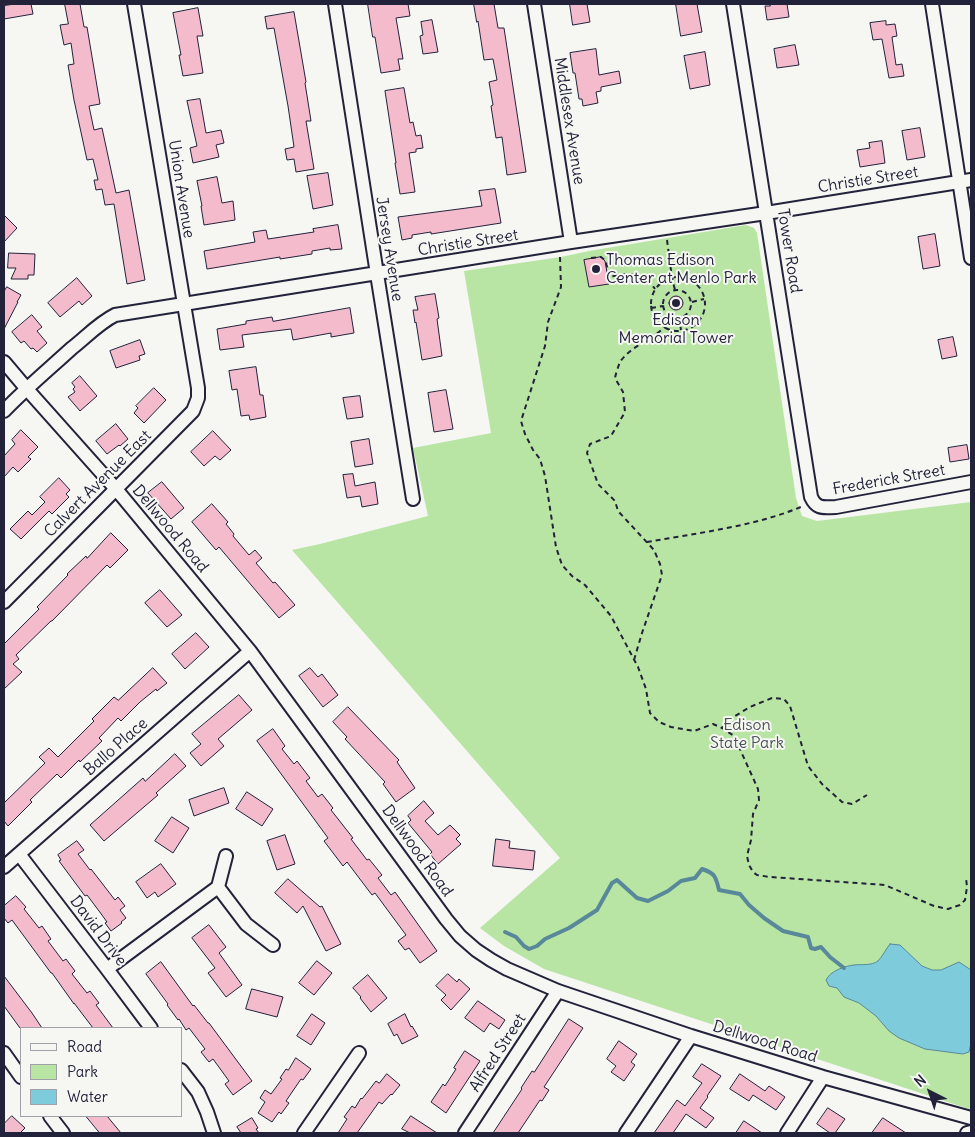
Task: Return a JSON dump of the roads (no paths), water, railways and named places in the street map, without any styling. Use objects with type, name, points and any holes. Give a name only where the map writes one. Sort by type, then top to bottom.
[{"type":"street","name":"Union Avenue","points":[[134,4],[196,379]]},
{"type":"street","name":"Jersey Avenue","points":[[335,4],[413,499]]},
{"type":"street","name":"Middlesex Avenue","points":[[534,4],[571,242]]},
{"type":"street","name":"Tower Road","points":[[733,4],[809,487],[813,502]]},
{"type":"street","points":[[932,4],[965,181],[971,258]]},
{"type":"street","name":"Christie Street","points":[[4,411],[26,388],[115,315],[965,181]]},
{"type":"street","name":"Dellwood Road","points":[[4,362],[116,489],[250,651],[446,919],[460,936],[476,950],[507,969],[558,992],[823,1077],[971,1118]]},
{"type":"street","name":"Calvert Avenue East","points":[[4,602],[193,411],[198,398],[196,379]]},
{"type":"street","name":"Frederick Street","points":[[813,502],[818,506],[836,507],[971,482]]},
{"type":"street","name":"Ballo Place","points":[[4,867],[250,651]]},
{"type":"street","name":"David Drive","points":[[19,854],[150,1027]]},
{"type":"street","points":[[107,969],[218,886],[226,856]]},
{"type":"street","points":[[218,886],[246,924],[273,945]]},
{"type":"street","name":"Alfred Street","points":[[465,1133],[558,992]]},
{"type":"street","points":[[626,1133],[692,1036]]},
{"type":"street","points":[[4,1053],[20,1075]]},
{"type":"street","points":[[304,1133],[359,1053]]},
{"type":"street","points":[[182,1071],[198,1092],[214,1133]]},
{"type":"street","points":[[786,1133],[823,1077]]},
{"type":"street","points":[[51,1117],[61,1133]]},
{"type":"street","points":[[967,1133],[971,1132]]},
{"type":"water","points":[[890,944],[900,945],[922,966],[932,970],[941,970],[959,962],[971,970],[971,1043],[969,1052],[963,1054],[925,1049],[899,1038],[859,1003],[844,997],[837,988],[829,986],[826,980],[834,972],[850,966],[875,963]]},
{"type":"waterway","points":[[505,932],[516,937],[529,949],[569,928],[597,910],[612,883],[617,880],[637,898],[648,901],[668,891],[681,881],[695,878],[702,869],[714,876],[719,890],[740,894],[764,918],[783,931],[808,937],[811,948],[821,947],[844,968]]},
{"type":"place","name":"Thomas Edison Center at Menlo Park","points":[[596,269]]},
{"type":"place","name":"Edison Memorial Tower","points":[[676,303]]},
{"type":"park label","name":"Edison State Park","points":[[747,734]]}]
